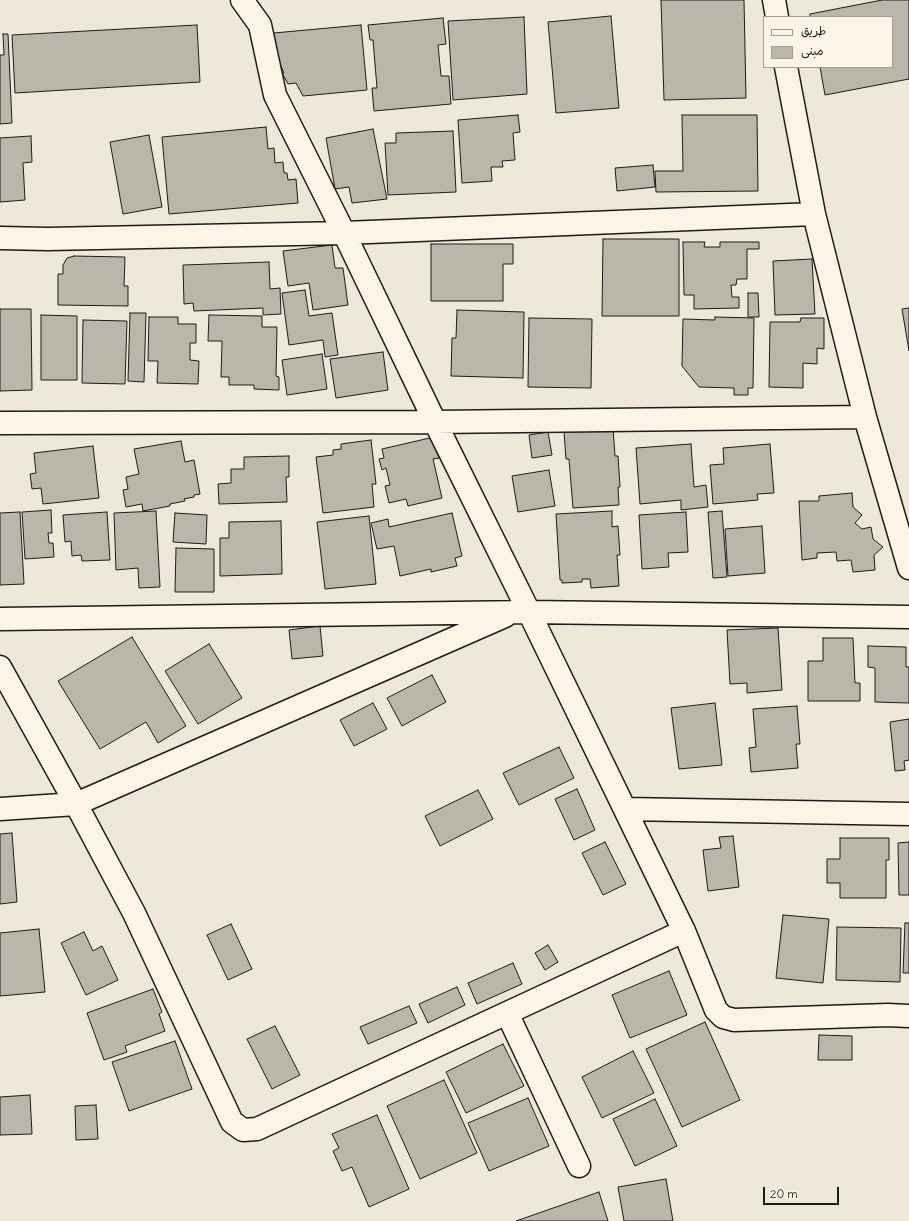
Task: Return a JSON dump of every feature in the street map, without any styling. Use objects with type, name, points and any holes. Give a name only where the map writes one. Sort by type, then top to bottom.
[{"type":"street","points":[[242,0],[260,26],[275,95],[344,233],[435,422],[522,612],[625,809],[684,931],[716,1010],[723,1017],[734,1020],[888,1015],[909,1016]]},
{"type":"street","points":[[774,0],[777,16]]},
{"type":"street","points":[[786,68],[814,214],[865,417],[909,568]]},
{"type":"street","points":[[0,238],[55,239],[344,233],[814,214]]},
{"type":"street","points":[[0,423],[435,422],[865,417]]},
{"type":"street","points":[[0,809],[76,804],[522,612]]},
{"type":"street","points":[[0,619],[522,612],[909,617]]},
{"type":"street","points":[[0,667],[76,804],[134,913],[232,1122],[243,1130],[257,1129],[684,931]]},
{"type":"street","points":[[625,809],[909,814]]},
{"type":"street","points":[[507,1013],[579,1166]]},
{"type":"building","points":[[661,0],[744,0],[746,98],[664,100]]},
{"type":"building","points":[[882,0],[909,0],[909,79],[825,95],[820,68],[893,68],[893,16],[810,16],[810,14]]},
{"type":"building","points":[[611,16],[619,108],[556,113],[548,22]]},
{"type":"building","points":[[524,17],[527,94],[453,100],[448,21]]},
{"type":"building","points":[[443,18],[446,44],[438,45],[441,76],[449,76],[451,104],[374,111],[372,88],[377,88],[373,40],[370,40],[368,25]]},
{"type":"building","points":[[197,25],[200,82],[15,93],[12,35]]},
{"type":"building","points":[[361,25],[367,90],[303,96],[296,83],[288,84],[282,73],[284,73],[280,64],[276,65],[263,34]]},
{"type":"building","points":[[3,34],[8,34],[12,123],[0,124],[0,55],[4,55]]},
{"type":"building","points":[[518,115],[520,132],[513,133],[515,160],[502,161],[503,167],[491,167],[492,181],[462,183],[458,120]]},
{"type":"building","points":[[682,115],[757,115],[758,191],[656,192],[655,171],[683,171]]},
{"type":"building","points":[[266,127],[268,149],[274,148],[275,163],[283,162],[284,173],[287,173],[288,180],[296,179],[298,203],[169,214],[162,137]]},
{"type":"building","points":[[373,129],[387,199],[352,203],[349,187],[335,189],[326,138]]},
{"type":"building","points":[[453,131],[456,192],[388,195],[385,143],[396,143],[396,133]]},
{"type":"building","points":[[149,135],[162,207],[123,214],[110,142]]},
{"type":"building","points":[[31,136],[32,162],[23,163],[25,200],[0,202],[0,138]]},
{"type":"building","points":[[653,165],[655,187],[617,191],[615,168]]},
{"type":"building","points":[[603,239],[679,239],[679,316],[602,316]]},
{"type":"building","points":[[683,242],[705,242],[704,247],[720,247],[720,242],[759,242],[759,249],[747,249],[747,279],[737,279],[736,285],[731,285],[732,297],[739,297],[739,308],[694,309],[694,295],[684,295]]},
{"type":"building","points":[[431,244],[513,244],[513,264],[503,264],[503,301],[431,301]]},
{"type":"building","points":[[332,245],[335,268],[343,268],[348,305],[313,310],[309,283],[288,286],[283,251]]},
{"type":"building","points":[[74,256],[125,257],[124,286],[128,286],[128,306],[58,305],[58,274],[63,274],[63,265],[67,258]]},
{"type":"building","points":[[812,259],[815,314],[775,315],[773,261]]},
{"type":"building","points":[[269,262],[270,289],[280,288],[281,314],[263,315],[263,308],[194,311],[193,303],[184,304],[183,265]]},
{"type":"building","points":[[305,290],[309,316],[332,313],[338,355],[325,357],[323,340],[289,345],[282,293]]},
{"type":"building","points":[[748,293],[758,293],[759,317],[748,317]]},
{"type":"building","points":[[909,308],[909,351],[902,309]]},
{"type":"building","points":[[0,309],[31,309],[32,390],[0,391]]},
{"type":"building","points":[[457,310],[524,312],[523,378],[451,376],[452,338],[456,338]]},
{"type":"building","points":[[130,313],[146,313],[144,382],[128,381]]},
{"type":"building","points":[[41,315],[77,316],[77,380],[41,380]]},
{"type":"building","points":[[209,315],[262,316],[262,327],[277,327],[276,376],[279,377],[279,390],[254,389],[254,385],[229,385],[229,377],[221,377],[222,341],[208,341]]},
{"type":"building","points":[[149,317],[178,317],[178,324],[196,324],[196,343],[190,343],[190,360],[199,361],[198,384],[157,383],[158,361],[148,361]]},
{"type":"building","points":[[715,317],[754,318],[753,388],[748,388],[748,395],[734,395],[734,388],[699,387],[682,366],[683,319],[715,320]]},
{"type":"building","points":[[529,318],[592,319],[591,388],[528,387]]},
{"type":"building","points":[[801,318],[824,318],[824,349],[817,348],[817,364],[803,363],[803,388],[769,387],[770,322],[800,322]]},
{"type":"building","points":[[83,320],[127,321],[125,384],[82,383]]},
{"type":"building","points":[[383,352],[388,390],[336,398],[330,359]]},
{"type":"building","points":[[322,354],[327,389],[287,395],[282,360]]},
{"type":"building","points":[[613,428],[615,456],[618,456],[620,487],[618,487],[619,505],[573,508],[569,459],[566,459],[564,432]]},
{"type":"building","points":[[548,432],[552,455],[532,458],[529,435]]},
{"type":"building","points":[[434,437],[439,458],[433,459],[442,498],[408,506],[406,499],[389,503],[385,486],[390,485],[386,468],[382,470],[379,459],[384,458],[382,449]]},
{"type":"building","points":[[371,440],[376,484],[372,484],[374,507],[323,513],[316,457],[333,455],[333,450],[341,449],[341,444]]},
{"type":"building","points":[[181,441],[185,462],[194,460],[200,494],[184,499],[185,501],[170,504],[170,506],[143,511],[142,504],[126,507],[123,490],[128,489],[126,477],[139,474],[134,449]]},
{"type":"building","points":[[691,444],[694,487],[706,485],[708,507],[681,510],[681,500],[640,504],[636,448]]},
{"type":"building","points":[[770,444],[774,493],[757,494],[758,500],[713,504],[710,465],[724,464],[723,448]]},
{"type":"building","points":[[93,446],[99,498],[43,504],[41,488],[32,489],[30,474],[36,473],[34,453]]},
{"type":"building","points":[[289,456],[289,477],[286,477],[287,502],[219,504],[218,484],[231,483],[231,469],[244,469],[244,457]]},
{"type":"building","points":[[549,470],[555,506],[518,512],[512,476]]},
{"type":"building","points":[[852,493],[853,507],[862,515],[855,523],[862,529],[871,527],[873,539],[883,547],[874,555],[875,570],[853,572],[851,560],[837,561],[836,552],[817,553],[817,558],[802,560],[799,501],[819,501],[819,496]]},
{"type":"building","points":[[51,510],[52,533],[48,533],[49,543],[53,543],[54,557],[25,559],[22,512]]},
{"type":"building","points":[[156,511],[160,587],[139,588],[138,568],[116,570],[114,513]]},
{"type":"building","points":[[612,511],[612,527],[618,526],[620,555],[617,555],[619,586],[591,588],[590,579],[582,579],[582,582],[562,583],[562,580],[560,580],[556,514]]},
{"type":"building","points":[[722,511],[727,577],[713,578],[708,512]]},
{"type":"building","points":[[20,512],[24,584],[0,585],[0,513]]},
{"type":"building","points":[[107,512],[110,560],[82,561],[81,555],[72,556],[71,541],[65,542],[63,515]]},
{"type":"building","points":[[686,512],[688,552],[668,553],[669,567],[642,569],[639,515]]},
{"type":"building","points":[[175,513],[207,515],[206,544],[173,542]]},
{"type":"building","points":[[452,513],[462,556],[455,558],[457,566],[431,572],[431,569],[400,576],[394,546],[377,549],[371,523],[388,519],[389,527]]},
{"type":"building","points":[[369,516],[376,584],[325,589],[317,522]]},
{"type":"building","points":[[281,521],[282,574],[220,576],[220,538],[229,538],[229,522]]},
{"type":"building","points":[[762,526],[765,573],[728,576],[725,529]]},
{"type":"building","points":[[176,548],[214,549],[214,592],[175,592]]},
{"type":"building","points":[[320,626],[323,656],[292,659],[289,630]]},
{"type":"building","points":[[778,628],[782,690],[747,693],[747,683],[730,684],[727,630]]},
{"type":"building","points":[[132,637],[186,726],[158,743],[146,722],[100,749],[58,681]]},
{"type":"building","points":[[823,638],[853,638],[855,683],[860,683],[860,701],[808,701],[808,661],[823,661]]},
{"type":"building","points":[[209,644],[242,698],[198,724],[165,671]]},
{"type":"building","points":[[868,646],[906,647],[906,667],[909,667],[909,703],[875,702],[875,668],[868,667]]},
{"type":"building","points":[[432,675],[446,702],[402,726],[387,698]]},
{"type":"building","points":[[373,703],[387,729],[354,746],[340,720]]},
{"type":"building","points":[[715,703],[722,765],[679,769],[671,708]]},
{"type":"building","points":[[797,706],[800,744],[796,744],[798,768],[751,772],[749,748],[756,747],[753,709]]},
{"type":"building","points":[[909,719],[909,760],[904,761],[905,770],[895,771],[890,722]]},
{"type":"building","points":[[559,747],[574,778],[519,805],[503,773]]},
{"type":"building","points":[[577,789],[595,830],[574,840],[555,799]]},
{"type":"building","points":[[478,790],[493,819],[440,846],[425,816]]},
{"type":"building","points":[[12,833],[17,902],[0,904],[0,834]]},
{"type":"building","points":[[733,836],[739,887],[708,891],[703,850],[721,848],[719,837]]},
{"type":"building","points":[[840,838],[889,838],[889,860],[886,860],[886,898],[840,898],[840,883],[827,883],[827,859],[840,859]]},
{"type":"building","points":[[605,842],[626,884],[603,895],[582,853]]},
{"type":"building","points":[[909,842],[909,895],[899,895],[898,843]]},
{"type":"building","points":[[783,915],[829,919],[823,983],[776,978]]},
{"type":"building","points":[[905,923],[909,923],[909,973],[903,973]]},
{"type":"building","points":[[231,924],[252,969],[228,980],[207,935]]},
{"type":"building","points":[[837,927],[901,928],[900,982],[836,980]]},
{"type":"building","points":[[39,929],[45,992],[0,996],[0,933]]},
{"type":"building","points":[[84,932],[93,951],[102,946],[118,980],[86,995],[61,943]]},
{"type":"building","points":[[548,945],[558,962],[545,970],[535,953]]},
{"type":"building","points":[[513,963],[522,984],[477,1004],[468,983]]},
{"type":"building","points":[[669,971],[687,1015],[630,1038],[612,995]]},
{"type":"building","points":[[457,987],[465,1005],[428,1023],[419,1004]]},
{"type":"building","points":[[153,989],[162,1012],[159,1014],[165,1031],[125,1046],[127,1052],[104,1060],[87,1013]]},
{"type":"building","points":[[409,1006],[417,1023],[368,1044],[360,1027]]},
{"type":"building","points":[[705,1022],[740,1100],[682,1127],[646,1049]]},
{"type":"building","points":[[275,1026],[300,1075],[272,1089],[247,1039]]},
{"type":"building","points":[[819,1035],[852,1036],[852,1060],[818,1060]]},
{"type":"building","points":[[175,1041],[192,1089],[129,1111],[112,1062]]},
{"type":"building","points":[[503,1044],[524,1086],[466,1113],[446,1072]]},
{"type":"building","points":[[633,1051],[654,1093],[602,1118],[582,1077]]},
{"type":"building","points":[[444,1080],[477,1153],[420,1179],[387,1106]]},
{"type":"building","points":[[30,1095],[32,1134],[0,1135],[0,1097]]},
{"type":"building","points":[[528,1098],[549,1146],[489,1171],[468,1123]]},
{"type":"building","points":[[655,1099],[677,1146],[635,1166],[613,1119]]},
{"type":"building","points":[[96,1105],[98,1139],[76,1140],[75,1106]]},
{"type":"building","points":[[377,1115],[409,1189],[369,1207],[352,1167],[342,1171],[333,1151],[339,1148],[332,1134]]},
{"type":"building","points":[[666,1179],[673,1221],[624,1221],[618,1187]]},
{"type":"building","points":[[599,1192],[608,1221],[516,1221]]}]
